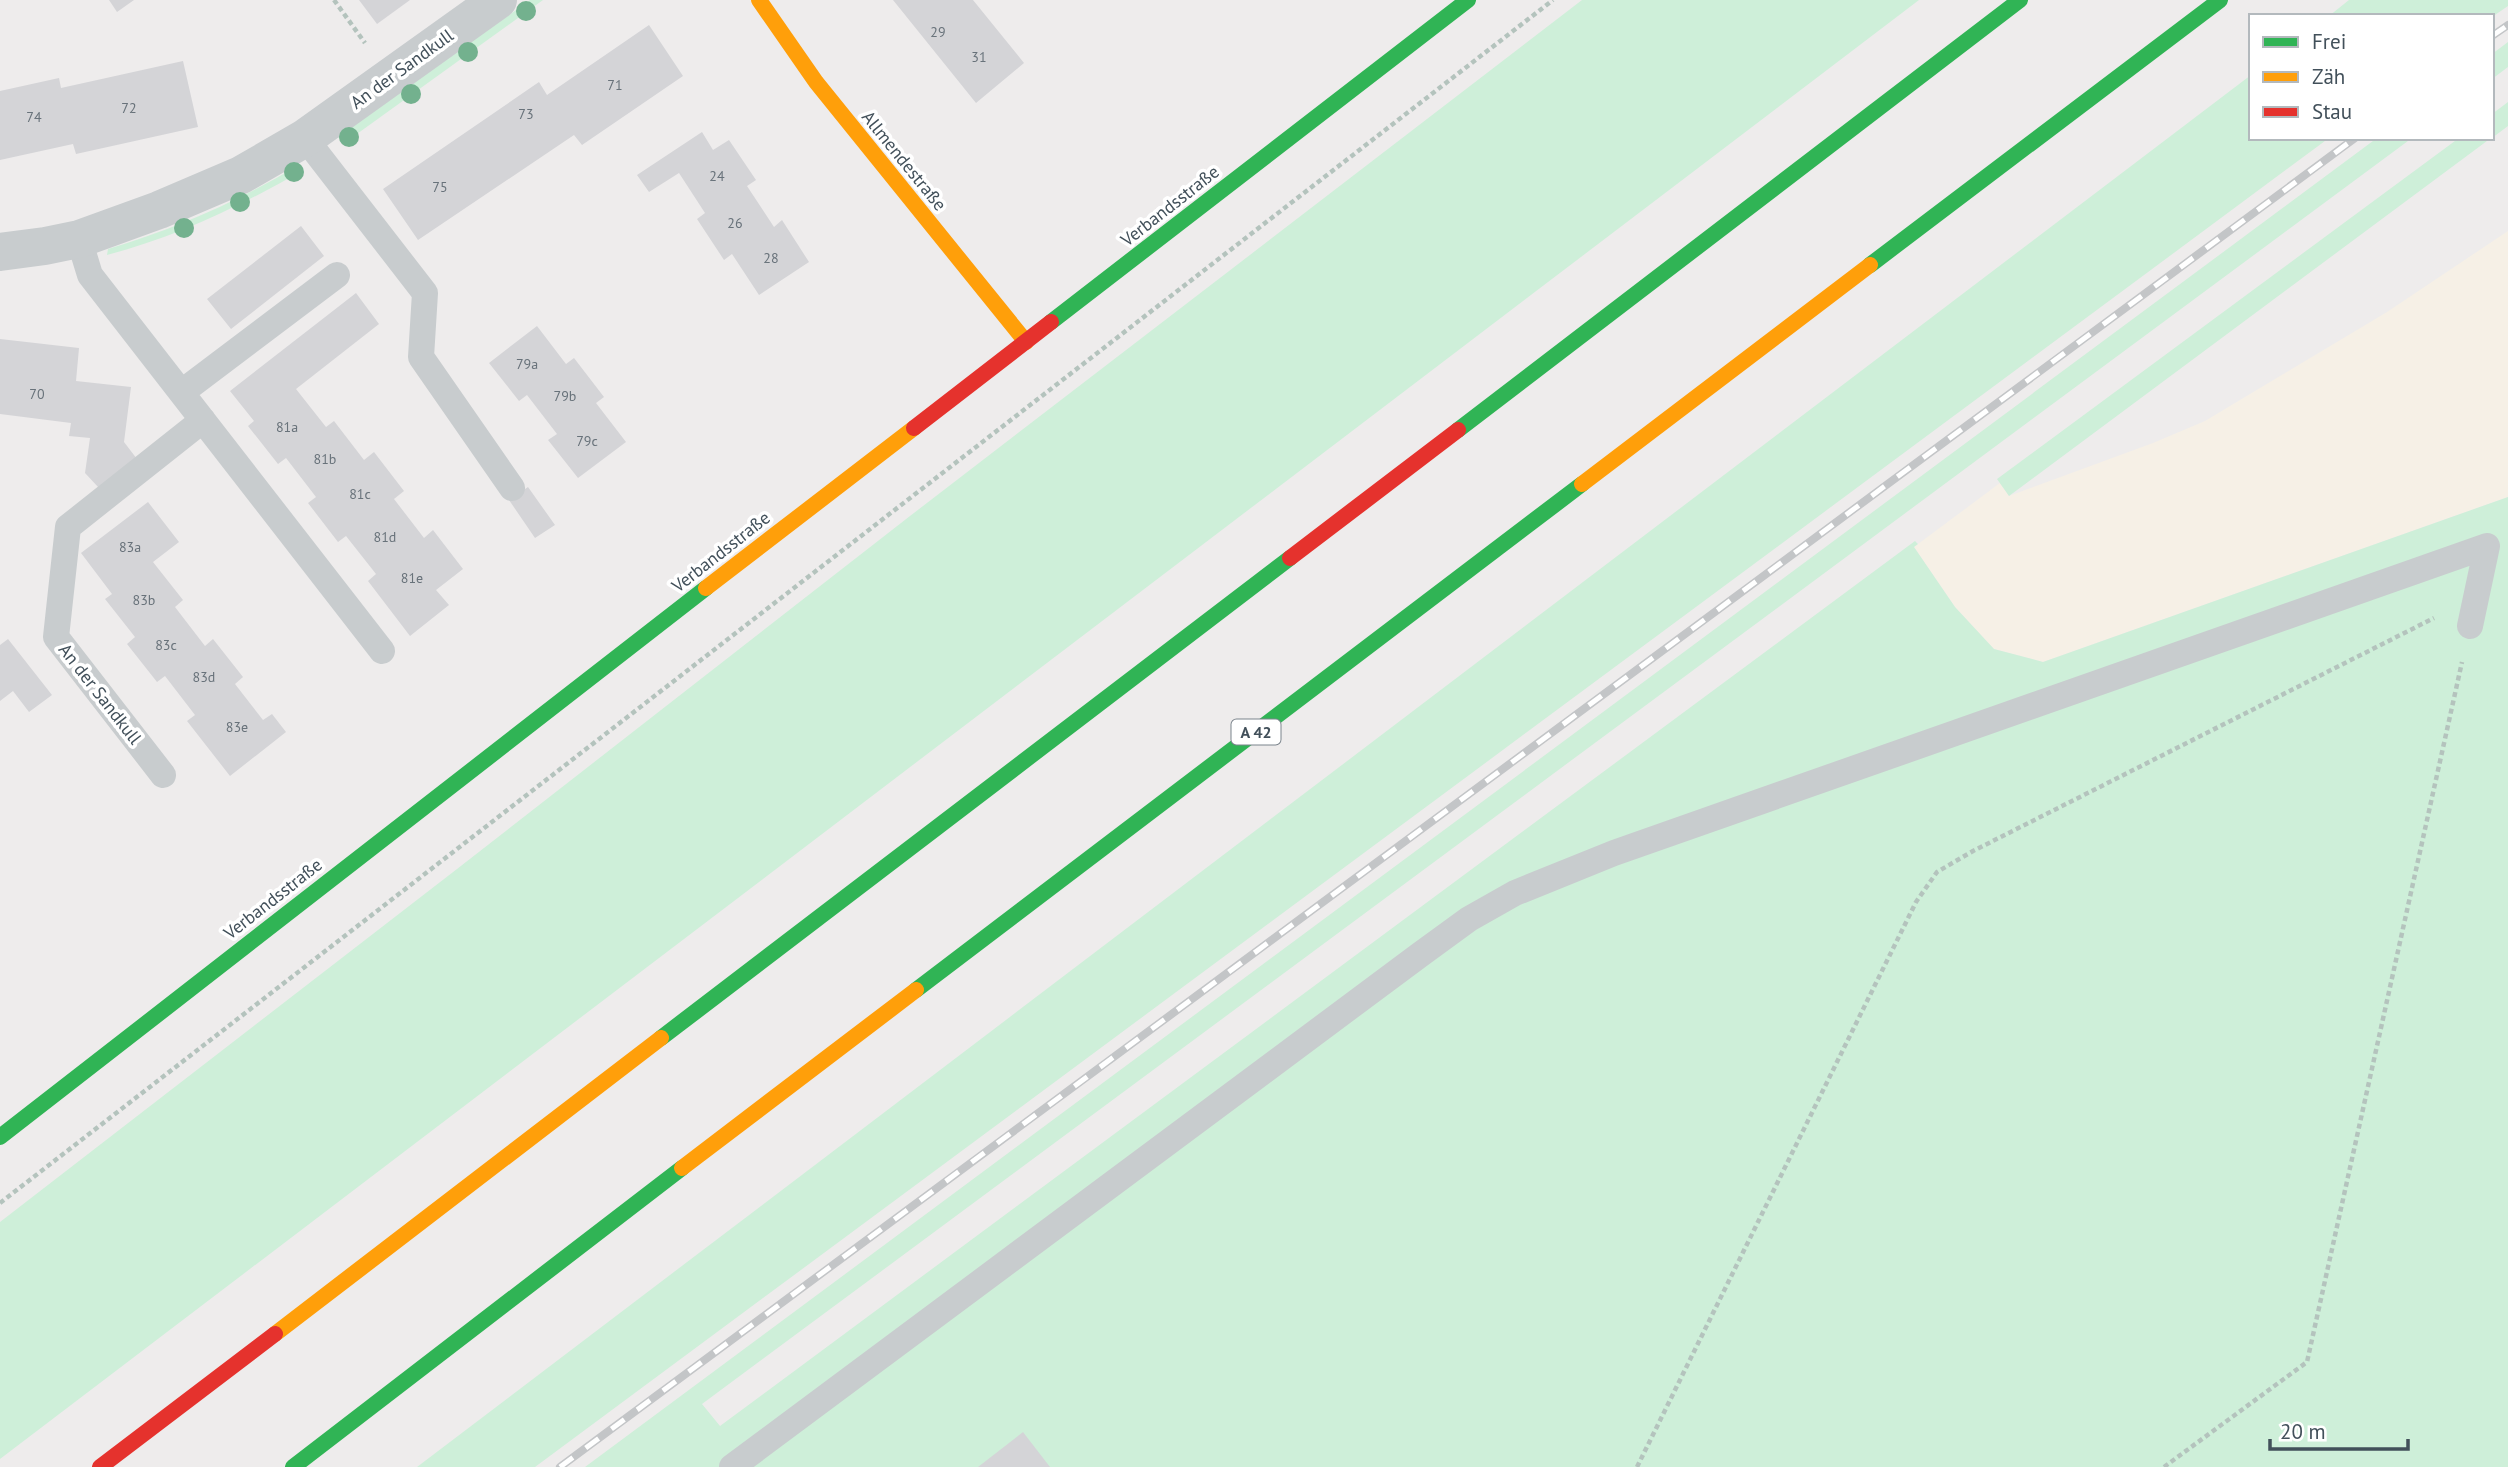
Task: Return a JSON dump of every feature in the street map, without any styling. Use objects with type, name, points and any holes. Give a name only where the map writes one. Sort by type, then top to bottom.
[{"type":"main road","name":"Allmendestraße","points":[[761,0],[816,82],[1026,342]]},
{"type":"main road","name":"Verbandsstraße","points":[[0,1137],[420,808],[1468,0]]},
{"type":"main road","points":[[100,1467],[2020,0]]},
{"type":"main road","name":"A 42","points":[[293,1467],[603,1228],[2220,0]]},
{"type":"street","name":"An der Sandkull","points":[[0,252],[45,247],[79,239],[159,210],[241,175],[305,138],[498,0]]},
{"type":"lane","points":[[305,138],[425,293],[421,357],[512,488]]},
{"type":"lane","points":[[79,239],[90,275],[382,651]]},
{"type":"lane","points":[[182,392],[337,275]]},
{"type":"lane","name":"An der Sandkull","points":[[163,775],[56,637],[68,527],[203,420]]},
{"type":"lane","points":[[732,1467],[1421,954],[1469,919],[1515,893],[1614,853],[2487,546],[2470,626]]},
{"type":"path","points":[[334,0],[390,78]]},
{"type":"path","points":[[0,1203],[1553,0]]},
{"type":"path","points":[[1637,1467],[1916,902],[1937,872],[1973,851],[2476,598]]},
{"type":"path","points":[[2164,1467],[2307,1362],[2470,626]]},
{"type":"shaded area","points":[[2508,231],[2508,497],[2043,662],[1994,649],[1955,607],[1914,547],[2000,483],[2009,496],[2205,421],[2387,312]]},
{"type":"green space","points":[[530,0],[543,0],[343,144],[338,137]]},
{"type":"green space","points":[[1582,0],[1919,0],[0,1459],[0,1222],[910,516]]},
{"type":"green space","points":[[2349,0],[2508,0],[2508,6],[2494,16],[2332,14]]},
{"type":"green space","points":[[2508,42],[2508,67],[2494,78],[2494,52]]},
{"type":"green space","points":[[2249,77],[2249,140],[2326,140],[535,1467],[417,1467]]},
{"type":"green space","points":[[2508,102],[2508,126],[2494,136],[2494,112]]},
{"type":"green space","points":[[2374,140],[2409,140],[702,1404],[720,1426],[1915,541],[1918,544],[1914,547],[1955,607],[1994,649],[2043,662],[2508,497],[2508,1467],[585,1467]]},
{"type":"green space","points":[[2456,140],[2488,140],[2009,496],[1997,479]]},
{"type":"green space","points":[[297,166],[300,172],[230,209],[158,239],[107,255],[108,249],[205,214]]},
{"type":"building","points":[[109,0],[134,0],[117,12]]},
{"type":"building","points":[[359,0],[410,0],[377,24]]},
{"type":"building","points":[[893,0],[973,0],[1024,63],[976,103]]},
{"type":"building","points":[[649,25],[683,76],[582,145],[574,135],[418,240],[383,189],[539,82],[547,95]]},
{"type":"building","points":[[183,61],[198,127],[76,154],[73,144],[0,160],[0,91],[59,78],[61,88]]},
{"type":"building","points":[[702,132],[713,150],[729,140],[756,180],[747,186],[774,227],[782,220],[809,262],[759,295],[732,254],[724,260],[697,219],[705,213],[679,173],[649,192],[637,175]]},
{"type":"building","points":[[301,226],[324,256],[231,329],[207,299]]},
{"type":"building","points":[[356,293],[379,324],[296,389],[326,427],[334,421],[364,460],[374,452],[404,491],[394,499],[424,538],[433,530],[463,569],[436,590],[449,605],[410,636],[368,581],[376,574],[346,536],[338,542],[308,503],[316,497],[286,458],[278,464],[248,426],[254,421],[230,391]]},
{"type":"building","points":[[537,326],[566,364],[574,358],[604,397],[596,403],[626,442],[578,478],[548,440],[557,434],[527,395],[519,401],[489,363]]},
{"type":"building","points":[[0,339],[79,348],[76,381],[131,387],[124,442],[137,459],[99,488],[85,473],[90,438],[69,436],[71,423],[0,414]]},
{"type":"building","points":[[528,487],[555,525],[535,538],[509,500]]},
{"type":"building","points":[[148,502],[179,542],[153,562],[183,600],[175,607],[205,646],[213,639],[243,677],[235,684],[263,720],[272,714],[286,732],[230,776],[187,721],[195,715],[165,676],[157,682],[127,644],[135,637],[105,599],[112,594],[81,553]]},
{"type":"building","points":[[8,639],[52,695],[29,712],[13,691],[0,701],[0,645]]},
{"type":"building","points":[[1023,1432],[1050,1467],[978,1467]]},
{"type":"railway","points":[[2494,35],[2508,25]]},
{"type":"railway","points":[[560,1467],[2352,140]]},
{"type":"traffic: fast","points":[[1051,322],[1468,0]]},
{"type":"traffic: fast","points":[[1458,430],[2020,0]]},
{"type":"traffic: fast","points":[[1870,265],[2220,0]]},
{"type":"traffic: fast","points":[[916,990],[1582,484]]},
{"type":"traffic: fast","points":[[661,1038],[1290,558]]},
{"type":"traffic: fast","points":[[0,1137],[706,588]]},
{"type":"traffic: fast","points":[[293,1467],[682,1168]]},
{"type":"traffic: slow","points":[[759,0],[816,82],[1026,342]]},
{"type":"traffic: slow","points":[[1582,484],[1870,265]]},
{"type":"traffic: slow","points":[[706,588],[914,428]]},
{"type":"traffic: slow","points":[[682,1168],[916,990]]},
{"type":"traffic: slow","points":[[275,1334],[661,1038]]},
{"type":"traffic: jam","points":[[914,428],[1051,322]]},
{"type":"traffic: jam","points":[[1290,558],[1458,430]]},
{"type":"traffic: jam","points":[[100,1467],[275,1334]]}]
